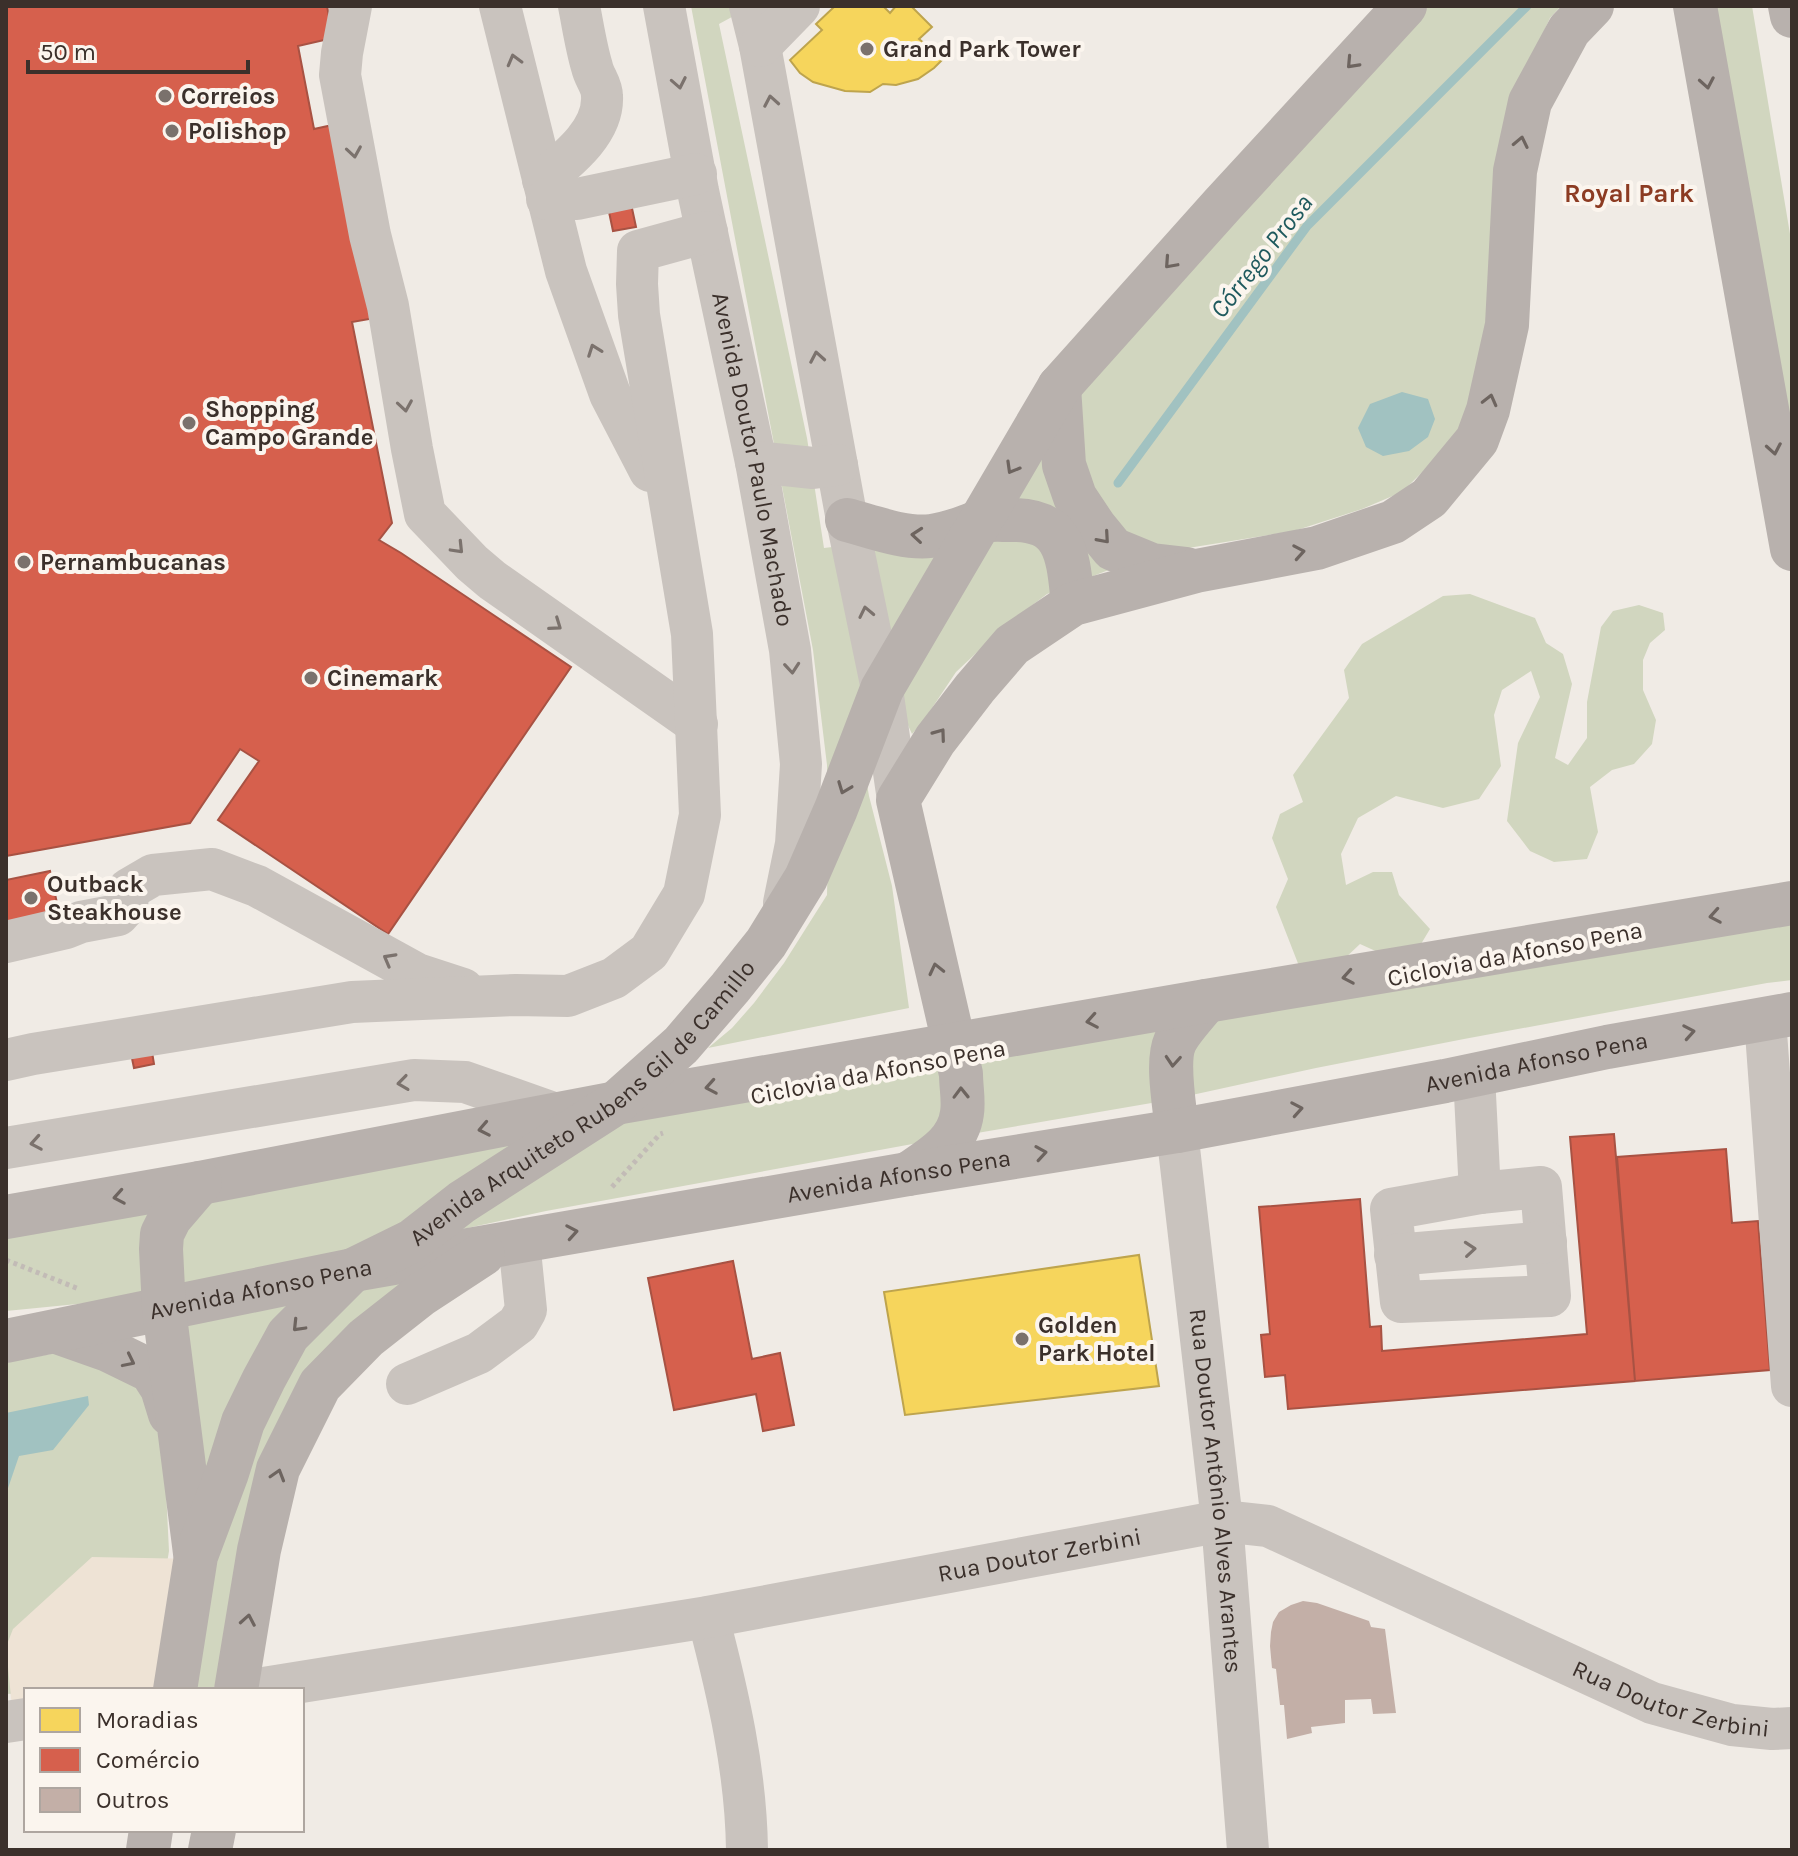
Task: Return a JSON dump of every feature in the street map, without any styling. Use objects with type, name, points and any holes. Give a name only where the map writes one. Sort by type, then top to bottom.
[{"type":"main road","name":"Avenida Arquiteto Rubens Gil de Camillo","points":[[175,1688],[196,1556],[243,1422],[288,1335],[353,1270],[412,1241],[462,1202],[616,1103],[681,1045],[730,988],[766,943],[806,878],[882,689],[1059,387],[1405,6]]},
{"type":"main road","points":[[908,1174],[945,1149],[956,1130],[962,1114],[961,1074],[898,800],[943,730],[1012,645],[1073,604],[1196,571],[1317,548],[1393,522],[1429,498],[1477,440],[1488,410],[1507,325],[1515,171],[1530,102],[1569,30],[1592,6]]},
{"type":"main road","points":[[1695,6],[1776,388],[1792,549]]},
{"type":"main road","points":[[1790,6],[1792,16]]},
{"type":"main road","points":[[1059,387],[1064,465],[1075,497],[1095,527],[1113,549],[1152,565],[1196,571]]},
{"type":"main road","points":[[847,520],[901,534],[929,537],[952,533],[981,520],[1025,519],[1044,526],[1061,541],[1067,557],[1073,604]]},
{"type":"main road","points":[[6,1217],[616,1103],[1792,903]]},
{"type":"main road","points":[[1177,1131],[1172,1089],[1175,1042],[1206,1001]]},
{"type":"main road","name":"Avenida Afonso Pena","points":[[6,1341],[353,1270],[1177,1131],[1778,1016]]},
{"type":"main road","points":[[196,1556],[164,1309],[161,1249],[162,1234],[170,1218],[200,1183]]},
{"type":"main road","points":[[236,1688],[259,1550],[278,1469],[320,1385],[366,1338],[422,1294],[507,1244]]},
{"type":"main road","points":[[57,1332],[108,1350],[151,1371],[162,1388],[181,1447]]},
{"type":"street","points":[[351,6],[340,75],[370,235],[388,306],[425,514],[492,580],[697,724]]},
{"type":"street","points":[[500,6],[572,287],[610,394],[657,468]]},
{"type":"street","points":[[547,198],[566,161],[587,138],[599,117],[602,96],[592,71],[579,6]]},
{"type":"street","name":"Avenida Doutor Paulo Machado","points":[[664,6],[707,232],[756,462],[790,650],[801,764],[796,844],[781,916]]},
{"type":"street","points":[[799,6],[755,26],[847,520],[882,689],[898,800]]},
{"type":"street","points":[[527,115],[540,127],[552,129],[570,123],[580,115],[592,71]]},
{"type":"street","points":[[547,198],[577,199],[697,182]]},
{"type":"street","points":[[6,1060],[352,1002],[516,995],[568,996],[614,978],[649,952],[684,894],[700,815],[692,634],[657,468],[629,312],[637,284],[638,251],[707,232]]},
{"type":"street","points":[[572,287],[629,312]]},
{"type":"street","points":[[756,462],[813,468],[837,465]]},
{"type":"street","points":[[6,942],[118,915],[127,905],[129,889],[153,875],[212,869],[257,886],[417,974],[459,988],[516,995]]},
{"type":"street","points":[[1778,1016],[1792,1386]]},
{"type":"street","points":[[6,1084],[165,1050],[238,1021]]},
{"type":"street","points":[[1460,1078],[1467,1195]]},
{"type":"street","points":[[6,1148],[414,1080],[465,1082],[559,1115]]},
{"type":"street","name":"Rua Doutor Antônio Alves Arantes","points":[[1177,1131],[1222,1521],[1248,1850]]},
{"type":"street","points":[[1541,1187],[1546,1242],[1395,1255],[1391,1209],[1467,1195],[1541,1187]]},
{"type":"street","points":[[407,1384],[479,1353],[518,1324],[526,1310],[507,1244]]},
{"type":"street","name":"Rua Doutor Zerbini","points":[[264,1688],[708,1617],[1222,1521],[1268,1526],[1652,1703],[1732,1725],[1792,1728]]},
{"type":"street","points":[[708,1617],[728,1691],[739,1756],[747,1850]]},
{"type":"path","points":[[612,1188],[660,1134],[675,1131]]},
{"type":"path","points":[[6,1260],[85,1291]]},
{"type":"green space","points":[[691,6],[752,6],[719,24],[807,438],[824,548],[874,542],[940,555],[856,719],[869,796],[892,886],[909,1008],[708,1048],[732,1028],[754,1003],[784,963],[827,895],[827,765],[813,650]]},
{"type":"green space","points":[[1424,6],[1561,6],[1550,18],[1508,110],[1493,324],[1458,437],[1402,492],[1362,509],[1294,531],[1188,548],[1106,571],[1047,594],[1005,626],[956,672],[912,734],[897,701],[1085,379]]},
{"type":"green space","points":[[1711,6],[1752,6],[1792,246],[1792,469]]},
{"type":"green space","points":[[1470,594],[1535,618],[1546,643],[1563,654],[1572,684],[1555,758],[1568,765],[1587,738],[1587,702],[1601,627],[1613,611],[1639,605],[1663,613],[1665,630],[1650,643],[1643,660],[1643,690],[1656,720],[1652,744],[1634,764],[1612,770],[1590,787],[1598,832],[1587,859],[1554,862],[1530,851],[1507,821],[1518,743],[1540,697],[1531,671],[1502,690],[1494,715],[1501,766],[1479,799],[1443,808],[1396,796],[1358,818],[1341,854],[1346,885],[1373,872],[1392,872],[1399,895],[1430,929],[1418,949],[1391,958],[1360,944],[1343,960],[1299,966],[1276,907],[1288,879],[1272,838],[1280,814],[1303,802],[1293,775],[1349,698],[1344,670],[1362,644],[1443,596]]},
{"type":"green space","points":[[1792,905],[1792,980],[1464,1039],[1169,1100],[546,1211],[108,1301],[6,1311],[6,1236]]},
{"type":"green space","points":[[454,1264],[376,1303],[241,1558],[214,1688],[189,1688],[178,1327]]},
{"type":"green space","points":[[67,1351],[130,1377],[149,1408],[164,1450],[169,1551],[149,1673],[99,1688],[24,1688],[24,1693],[6,1694],[6,1362]]},
{"type":"shaded area","points":[[92,1557],[198,1559],[184,1688],[24,1688],[24,1715],[13,1717],[6,1647],[13,1629]]},
{"type":"water","points":[[1402,392],[1428,399],[1435,419],[1428,437],[1409,451],[1383,456],[1366,447],[1358,428],[1370,404]]},
{"type":"water","points":[[88,1396],[89,1405],[53,1450],[19,1456],[6,1494],[6,1413]]},
{"type":"building: Moradias","name":"Grand Park Tower","points":[[835,6],[883,6],[890,13],[896,6],[911,6],[932,27],[919,39],[943,59],[918,79],[896,85],[883,84],[870,92],[845,91],[813,82],[800,73],[790,60],[822,30],[816,24]]},
{"type":"building: Moradias","name":"Golden Park Hotel","points":[[1139,1255],[1159,1386],[905,1415],[884,1292]]},
{"type":"building: Comércio","name":"Shopping Campo Grande","points":[[6,6],[327,6],[333,38],[298,46],[314,129],[337,124],[375,318],[352,322],[392,523],[379,540],[571,667],[388,934],[218,820],[259,761],[240,749],[190,823],[6,856]]},
{"type":"building: Comércio","points":[[627,185],[636,227],[613,231],[604,188]]},
{"type":"building: Comércio","name":"Outback Steakhouse","points":[[50,871],[60,917],[6,927],[6,880]]},
{"type":"building: Comércio","points":[[150,1040],[154,1064],[134,1068],[129,1044]]},
{"type":"building: Comércio","points":[[1614,1134],[1635,1381],[1288,1409],[1285,1375],[1265,1377],[1261,1335],[1270,1334],[1259,1207],[1360,1199],[1370,1327],[1381,1326],[1382,1351],[1587,1334],[1570,1137]]},
{"type":"building: Comércio","points":[[1726,1149],[1732,1223],[1758,1221],[1770,1370],[1635,1381],[1617,1157]]},
{"type":"building: Comércio","points":[[733,1261],[752,1359],[780,1353],[794,1425],[763,1431],[756,1394],[674,1410],[648,1278]]},
{"type":"building: Outros","points":[[1303,1601],[1369,1621],[1371,1627],[1385,1629],[1396,1713],[1373,1714],[1371,1699],[1345,1700],[1345,1723],[1311,1727],[1312,1733],[1287,1739],[1284,1705],[1280,1705],[1276,1669],[1272,1668],[1271,1632],[1279,1612]]},
{"type":"waterway","name":"Córrego Prosa","points":[[1118,483],[1307,226],[1527,6]]},
{"type":"place","name":"Grand Park Tower","points":[[867,49]]},
{"type":"place","name":"Correios","points":[[165,96]]},
{"type":"place","name":"Polishop","points":[[172,131]]},
{"type":"place","name":"Shopping Campo Grande","points":[[189,423]]},
{"type":"place","name":"Pernambucanas","points":[[24,562]]},
{"type":"place","name":"Cinemark","points":[[311,678]]},
{"type":"place","name":"Outback Steakhouse","points":[[31,898]]},
{"type":"place","name":"Golden Park Hotel","points":[[1022,1339]]},
{"type":"district","name":"Royal Park","points":[[1629,193]]}]
